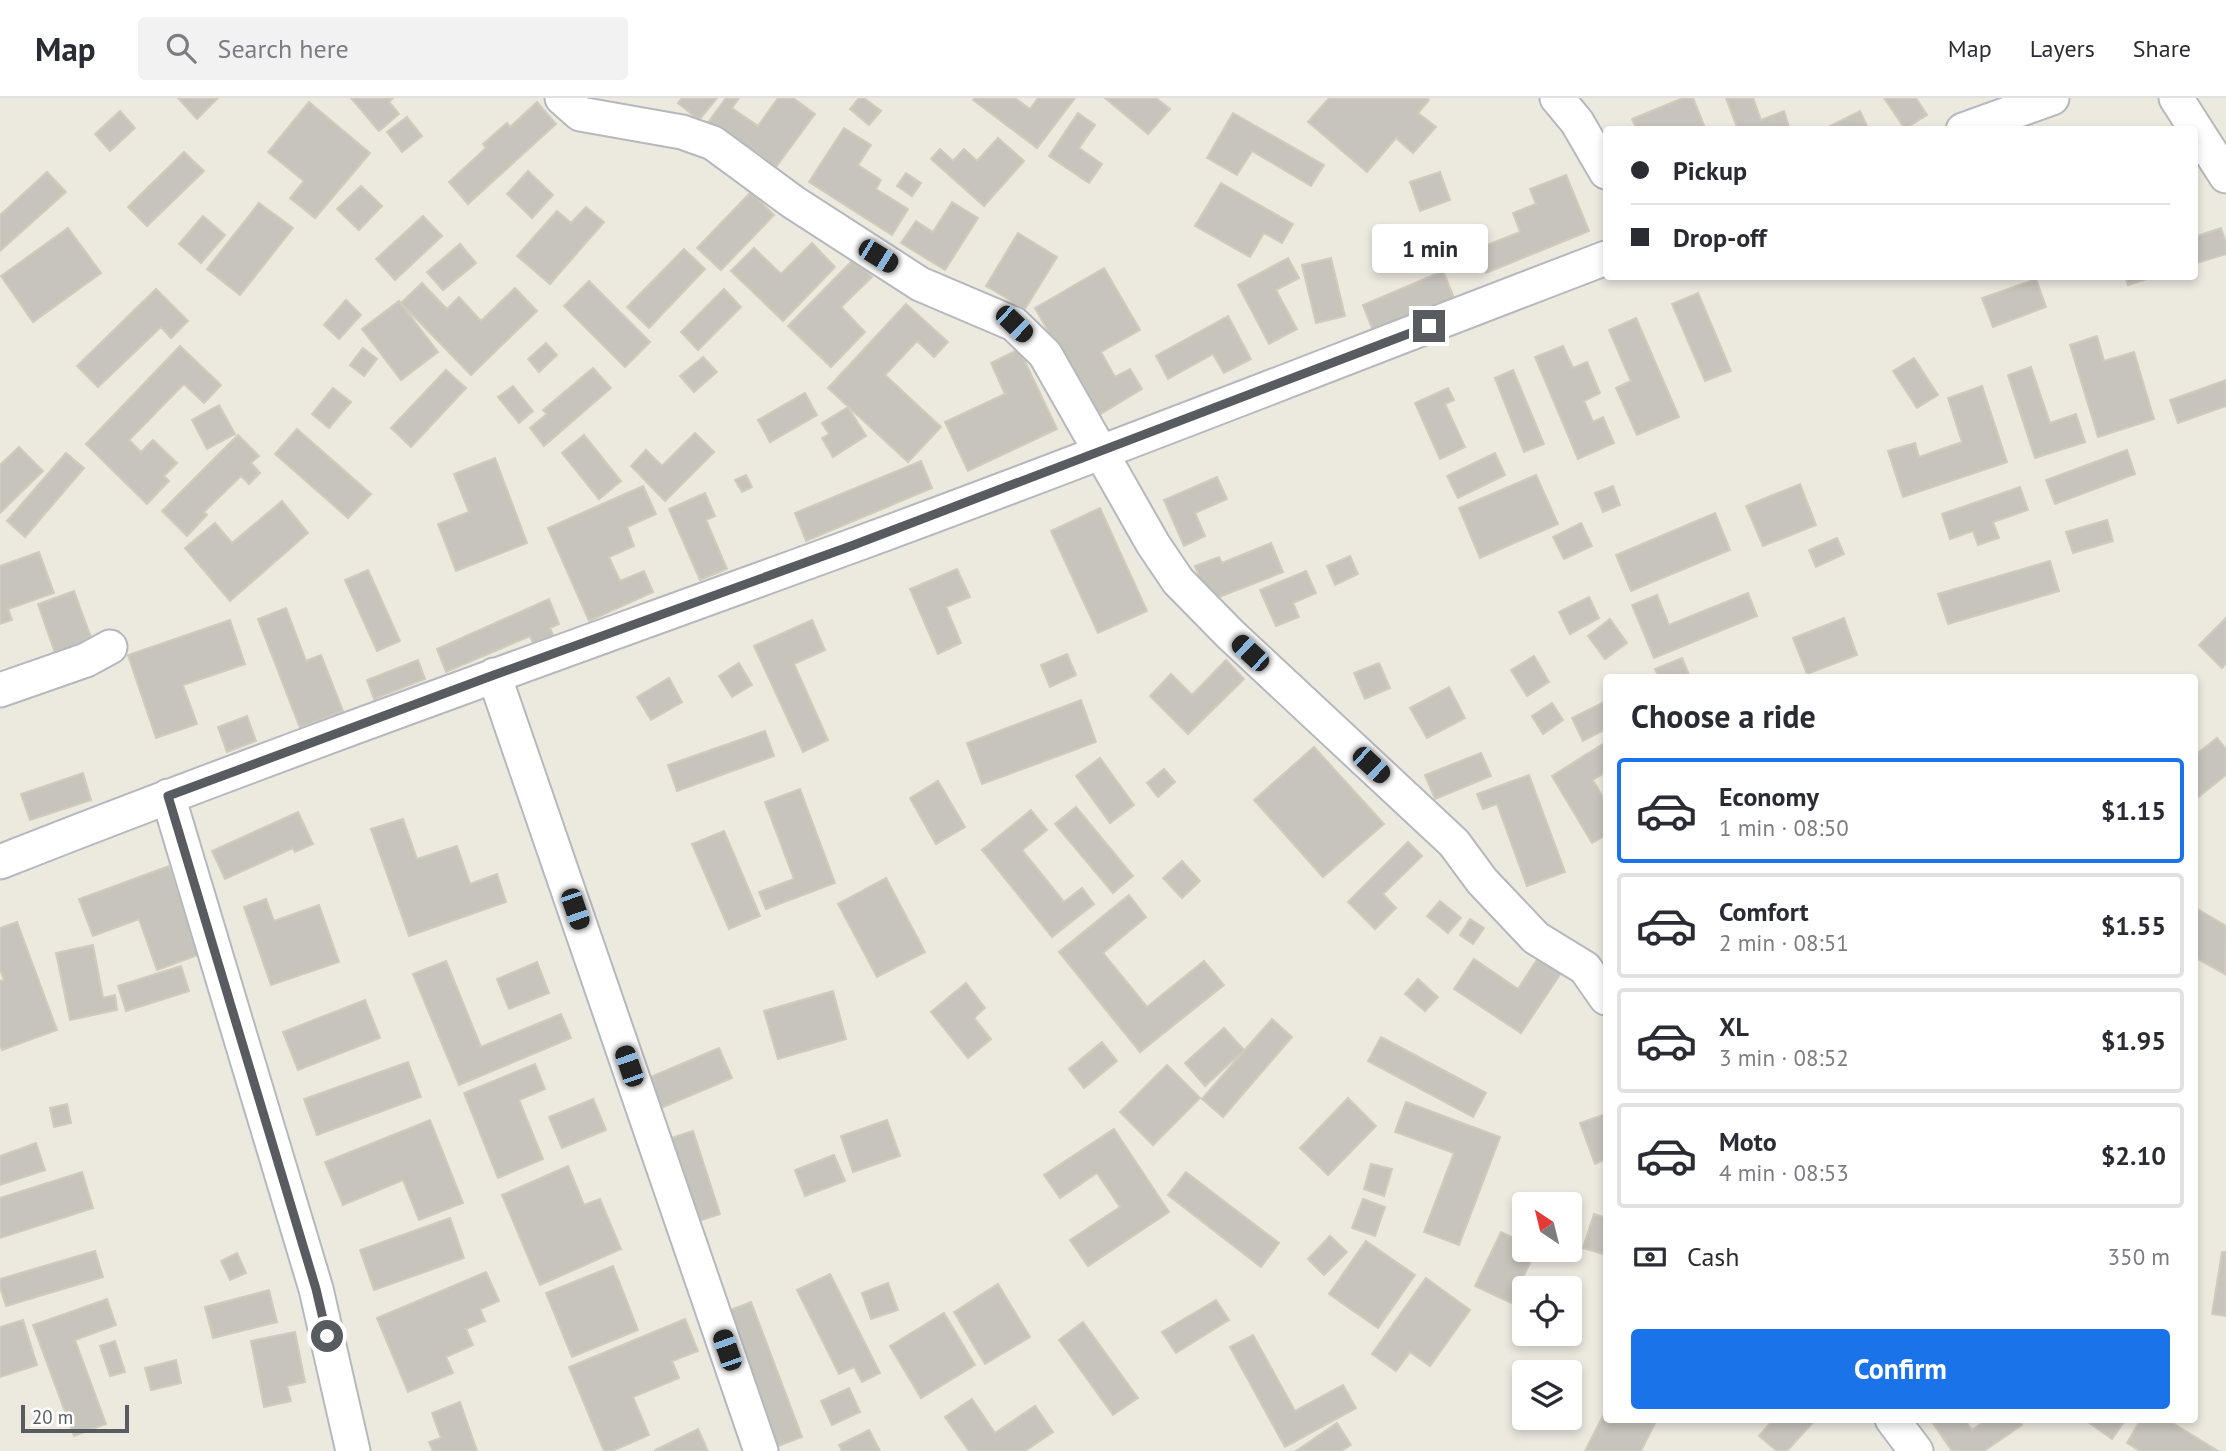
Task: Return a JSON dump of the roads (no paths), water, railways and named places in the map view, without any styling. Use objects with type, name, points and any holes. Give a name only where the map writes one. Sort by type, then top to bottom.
[{"type":"street","points":[[1557,98],[1577,122],[1603,167]]},
{"type":"street","points":[[1974,126],[2052,98]]},
{"type":"street","points":[[2176,98],[2194,126]]},
{"type":"street","points":[[579,103],[713,143],[793,202],[920,284],[1014,324],[1045,354],[1099,452],[1178,582],[1250,653],[1454,843],[1482,881],[1536,938],[1585,968],[1603,994]]},
{"type":"street","points":[[2198,132],[2226,176]]},
{"type":"street","points":[[0,862],[168,796],[851,546],[1603,259]]},
{"type":"street","points":[[0,690],[86,660],[110,647]]},
{"type":"street","points":[[494,675],[761,1451]]},
{"type":"street","points":[[168,796],[316,1289],[353,1451]]},
{"type":"street","points":[[1895,1423],[1916,1451]]}]
